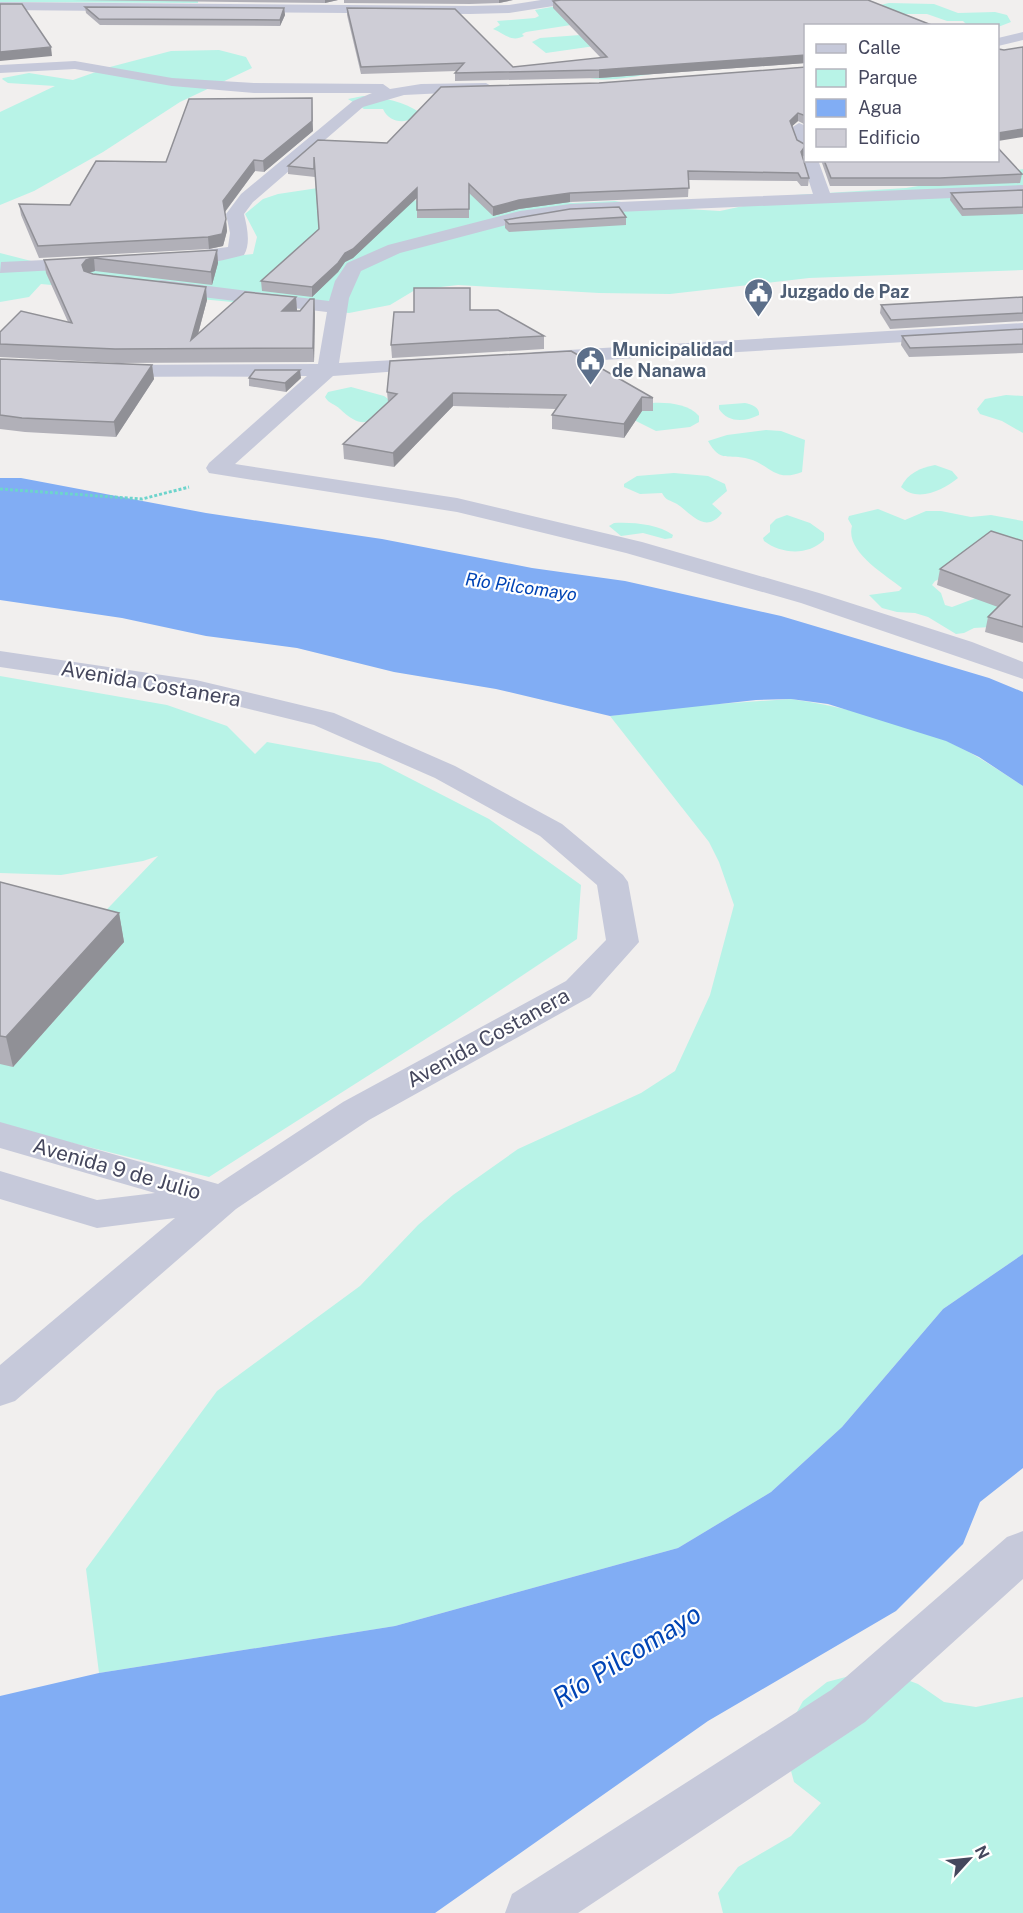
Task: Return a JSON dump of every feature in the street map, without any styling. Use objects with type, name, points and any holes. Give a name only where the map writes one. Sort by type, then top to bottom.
[{"type":"street","points":[[0,6],[210,3],[470,10],[520,8],[566,0]]},
{"type":"street","points":[[999,42],[1023,36]]},
{"type":"street","points":[[0,69],[75,65],[172,82],[254,88],[497,87]]},
{"type":"street","points":[[151,260],[209,257],[237,251],[239,233],[235,214],[247,198],[358,104],[376,95],[406,89]]},
{"type":"street","points":[[799,129],[804,142]]},
{"type":"street","points":[[811,162],[823,199]]},
{"type":"street","points":[[217,468],[327,370],[345,281],[354,267],[394,249],[520,216],[570,210],[1023,190]]},
{"type":"street","points":[[1,268],[101,271]]},
{"type":"street","points":[[144,284],[338,308]]},
{"type":"street","points":[[516,359],[1023,329]]},
{"type":"street","points":[[82,369],[327,370],[457,363]]},
{"type":"street","points":[[217,468],[457,505],[633,547],[810,598],[963,648],[1023,671]]},
{"type":"street","name":"Avenida Costanera","points":[[0,659],[196,688],[324,719],[446,772],[551,830],[612,882],[623,942],[578,989],[356,1111],[223,1199],[0,1389]]},
{"type":"street","name":"Avenida 9 de Julio","points":[[0,1135],[223,1199]]},
{"type":"street","name":"Avenida 9 de Julio","points":[[0,1185],[97,1214],[223,1199]]},
{"type":"street","points":[[531,1913],[848,1706],[1023,1551]]},
{"type":"path","points":[[0,489],[142,499],[186,490],[217,468]]},
{"type":"green space","points":[[0,0],[198,0],[198,3],[0,2]]},
{"type":"green space","points":[[889,3],[934,4],[958,13],[995,12],[1007,15],[1011,22],[999,27],[999,24],[966,24],[963,21],[947,21],[927,14],[903,14],[880,5]]},
{"type":"green space","points":[[562,5],[571,25],[526,32],[519,38],[508,37],[493,29],[500,25],[497,21],[535,18],[539,16],[535,10]]},
{"type":"green space","points":[[580,35],[652,74],[621,79],[581,76],[571,72],[616,61],[595,46],[546,53],[532,42],[540,38]]},
{"type":"green space","points":[[219,50],[246,57],[252,68],[180,102],[103,152],[34,191],[0,205],[0,112],[55,86],[8,83],[3,78],[29,73],[73,80],[110,67],[171,51]]},
{"type":"green space","points":[[363,96],[394,101],[421,113],[406,121],[400,121],[390,118],[383,109],[364,109],[348,99]]},
{"type":"green space","points":[[1023,169],[1023,270],[809,278],[670,294],[599,293],[458,285],[415,290],[390,305],[349,313],[41,284],[29,297],[0,302],[0,253],[43,264],[162,264],[253,254],[257,237],[245,214],[263,199],[278,194],[318,188],[382,202],[423,200],[487,188],[573,203],[615,201],[653,207],[720,211],[795,195],[906,188]]},
{"type":"green space","points":[[351,387],[384,396],[391,401],[368,422],[356,420],[330,403],[325,397],[328,392]]},
{"type":"green space","points":[[1006,395],[1023,396],[1023,433],[1002,421],[980,414],[977,409],[985,399]]},
{"type":"green space","points":[[652,403],[684,406],[699,416],[699,422],[690,427],[656,431],[626,416]]},
{"type":"green space","points":[[745,403],[757,408],[759,415],[737,420],[727,417],[719,409],[719,405]]},
{"type":"green space","points":[[766,430],[781,431],[805,440],[802,472],[793,475],[779,474],[756,461],[721,455],[708,441],[727,435]]},
{"type":"green space","points":[[935,465],[952,471],[958,478],[930,493],[915,494],[901,487],[915,472]]},
{"type":"green space","points":[[674,473],[708,476],[725,484],[727,491],[712,504],[722,513],[710,522],[704,522],[693,517],[662,493],[640,494],[624,487],[624,484],[637,476]]},
{"type":"green space","points":[[878,509],[905,520],[926,511],[941,511],[971,517],[991,515],[1023,521],[1023,543],[935,581],[932,585],[941,593],[945,605],[952,607],[976,598],[1010,596],[990,627],[974,628],[956,634],[928,617],[882,608],[869,595],[899,591],[902,588],[876,569],[860,553],[851,535],[852,526],[848,519],[849,516]]},
{"type":"green space","points":[[787,515],[810,523],[824,533],[824,540],[802,551],[778,549],[764,541],[763,538],[770,532],[770,525],[776,519]]},
{"type":"green space","points":[[614,523],[645,524],[673,535],[672,538],[665,539],[643,533],[621,536],[609,526]]},
{"type":"green space","points":[[0,676],[167,705],[227,726],[255,754],[267,742],[380,763],[489,819],[581,885],[577,939],[454,1021],[209,1177],[0,1125],[0,1021],[158,856],[143,861],[61,875],[0,873]]},
{"type":"green space","points":[[791,699],[870,716],[930,734],[967,751],[1023,786],[1023,1254],[943,1309],[842,1427],[771,1492],[678,1548],[395,1626],[99,1673],[86,1569],[217,1391],[360,1286],[418,1225],[453,1195],[518,1149],[641,1093],[675,1071],[710,995],[734,905],[719,862],[709,842],[610,716],[689,706]]},
{"type":"green space","points":[[886,1672],[918,1684],[944,1702],[976,1707],[1023,1697],[1023,1913],[723,1913],[718,1893],[738,1867],[791,1836],[821,1803],[794,1782],[787,1756],[788,1728],[803,1701],[827,1682],[857,1674]]},
{"type":"water","name":"Río Pilcomayo","points":[[0,478],[21,478],[206,513],[382,539],[532,568],[625,581],[781,616],[989,678],[1023,692],[1023,786],[979,757],[946,741],[828,704],[791,699],[756,700],[610,716],[496,689],[394,672],[297,648],[206,636],[122,618],[0,600]]},
{"type":"water","name":"Río Pilcomayo","points":[[1023,1254],[1023,1468],[980,1502],[963,1544],[896,1611],[708,1721],[435,1913],[0,1913],[0,1696],[99,1673],[395,1626],[678,1548],[771,1492],[842,1427],[943,1309]]},
{"type":"building","points":[[868,0],[929,24],[804,24],[804,55],[599,70],[455,73],[464,63],[361,67],[347,8],[455,9],[513,67],[607,57],[553,1]]},
{"type":"building","points":[[0,4],[22,4],[51,47],[0,52]]},
{"type":"building","points":[[85,7],[284,8],[280,20],[99,19]]},
{"type":"building","points":[[1023,47],[1023,129],[999,133],[999,49]]},
{"type":"building","points":[[804,67],[804,115],[798,113],[790,121],[797,140],[804,144],[801,152],[809,178],[801,178],[798,173],[688,171],[689,188],[570,193],[519,200],[493,207],[469,184],[469,209],[417,210],[417,188],[353,249],[345,253],[338,263],[312,287],[261,281],[319,229],[314,157],[314,169],[288,166],[318,140],[387,143],[441,87],[599,83]]},
{"type":"building","points":[[312,98],[312,121],[263,161],[254,160],[223,201],[226,219],[222,234],[208,237],[38,246],[19,204],[70,205],[96,161],[166,162],[189,99]]},
{"type":"building","points":[[999,149],[1022,174],[940,178],[831,178],[825,162],[999,162]]},
{"type":"building","points":[[1023,190],[1023,207],[963,209],[951,193]]},
{"type":"building","points":[[619,207],[626,217],[509,224],[505,220],[570,209]]},
{"type":"building","points":[[217,250],[211,272],[94,258],[86,260],[82,265],[84,271],[93,274],[206,287],[191,340],[245,292],[296,297],[282,311],[300,311],[310,299],[314,299],[313,348],[115,349],[0,344],[0,332],[21,311],[72,323],[44,260]]},
{"type":"building","points":[[414,288],[470,288],[470,310],[498,310],[544,336],[391,345],[394,312],[414,312]]},
{"type":"building","points":[[1023,297],[1023,313],[891,320],[881,305]]},
{"type":"building","points":[[1023,329],[1023,344],[910,348],[902,336]]},
{"type":"building","points":[[571,351],[653,398],[642,397],[624,424],[552,415],[566,395],[453,393],[393,453],[343,444],[397,394],[387,392],[390,361]]},
{"type":"building","points":[[0,359],[152,365],[114,422],[0,415]]},
{"type":"building","points":[[255,370],[300,370],[285,383],[249,378]]},
{"type":"building","points":[[991,531],[1023,541],[1023,627],[988,617],[1010,595],[940,569]]},
{"type":"building","points":[[0,882],[119,913],[6,1037],[0,1036]]},
{"type":"place","name":"Juzgado de Paz","points":[[759,318]]},
{"type":"place","name":"Municipalidad de Nanawa","points":[[591,386]]}]
